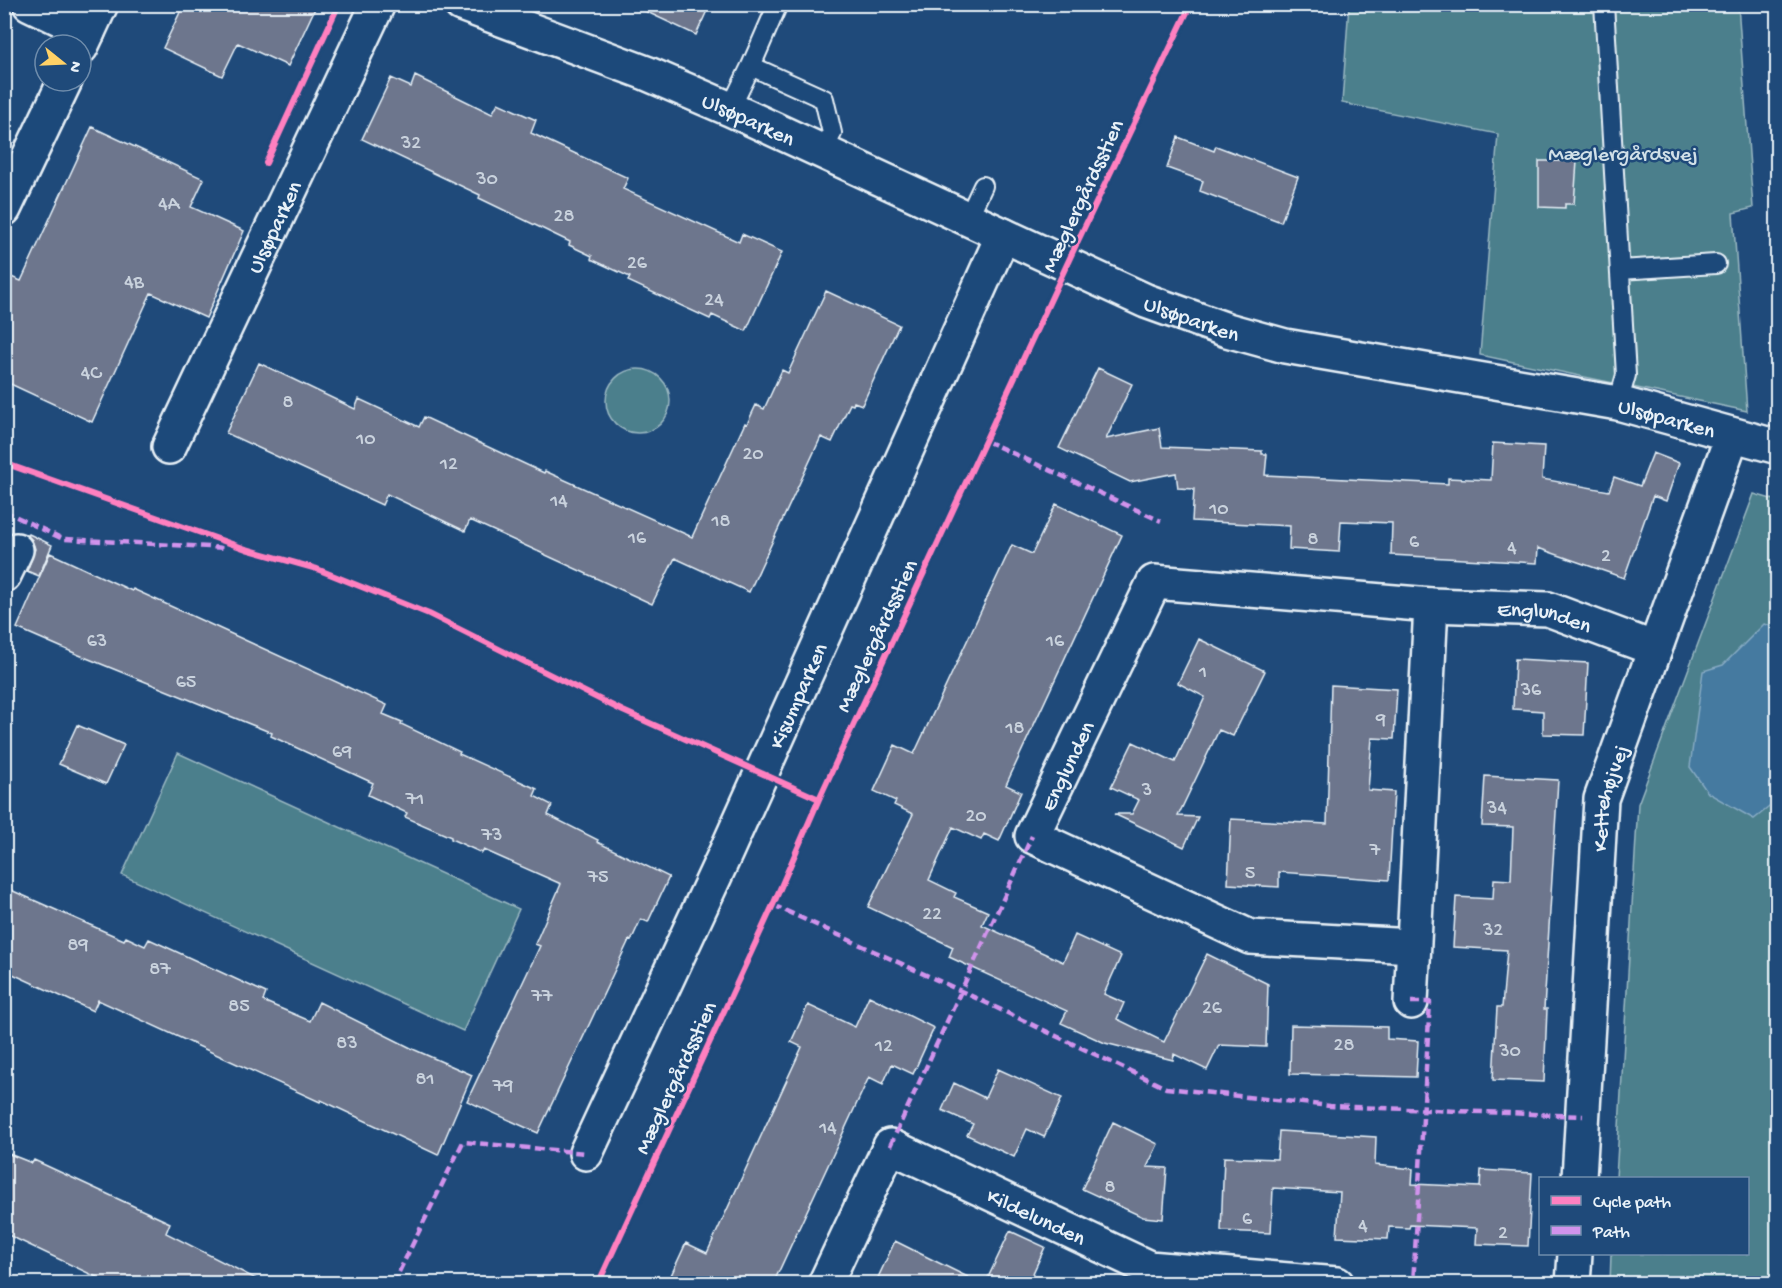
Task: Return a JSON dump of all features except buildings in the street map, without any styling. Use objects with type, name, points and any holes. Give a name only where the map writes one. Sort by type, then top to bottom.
[{"type":"street","points":[[30,4],[90,28]]},
{"type":"street","name":"Ulsøparken","points":[[169,447],[378,4]]},
{"type":"street","name":"Ulsøparken","points":[[460,4],[646,73],[730,109],[1146,301],[1227,330],[1285,346],[1618,403],[1778,447]]},
{"type":"street","name":"Ulsøparken","points":[[524,4],[646,73]]},
{"type":"street","points":[[4,209],[59,93]]},
{"type":"street","name":"Kisumparken","points":[[586,1153],[726,852],[1003,235]]},
{"type":"street","name":"Kettehøjvej","points":[[1579,1177],[1601,799],[1732,436]]},
{"type":"street","name":"Englunden","points":[[1413,946],[1250,937],[1032,836],[1154,582],[1431,605],[1548,609],[1655,649]]},
{"type":"street","points":[[1411,1002],[1431,605]]},
{"type":"street","name":"Kildelunden","points":[[825,1284],[890,1146],[1149,1268],[1337,1284]]},
{"type":"street","points":[[1573,1284],[1575,1255]]},
{"type":"lane","points":[[730,109],[778,4]]},
{"type":"lane","points":[[1604,4],[1626,375],[1618,403]]},
{"type":"lane","points":[[751,66],[824,99],[832,133],[823,153]]},
{"type":"lane","points":[[967,220],[983,186]]},
{"type":"lane","points":[[1620,270],[1716,264]]},
{"type":"green space","name":"Mæglergårdsvej","points":[[1349,5],[1738,5],[1753,208],[1733,213],[1747,411],[1480,355],[1498,134],[1342,103]]},
{"type":"green space","points":[[632,369],[644,369],[661,378],[668,389],[670,401],[668,413],[661,424],[644,433],[632,433],[620,428],[611,419],[606,407],[606,395],[611,383],[620,374]]},
{"type":"green space","points":[[1754,494],[1778,501],[1777,1283],[1610,1284],[1611,1255],[1749,1255],[1749,1177],[1616,1177],[1638,804]]},
{"type":"green space","points":[[178,753],[519,909],[463,1031],[122,875]]},
{"type":"water","points":[[1764,624],[1777,627],[1778,800],[1754,819],[1708,793],[1690,767],[1703,671],[1723,665]]},
{"type":"marked path","points":[[986,441],[1161,521]]},
{"type":"marked path","points":[[4,511],[63,539],[226,548]]},
{"type":"marked path","points":[[890,1146],[1032,836]]},
{"type":"marked path","points":[[773,905],[1166,1088],[1330,1106],[1583,1116]]},
{"type":"marked path","points":[[1411,1002],[1430,1002],[1413,1284]]},
{"type":"marked path","points":[[393,1284],[463,1142],[586,1153]]},
{"type":"marked path","points":[[4,1279],[13,1284]]},
{"type":"cycle path","points":[[266,163],[339,4]]},
{"type":"cycle path","name":"Mæglergårdsstien","points":[[598,1284],[773,905],[819,799],[1075,247],[1191,4]]},
{"type":"cycle path","points":[[4,463],[246,549],[317,569],[429,614],[623,711],[819,799]]}]
